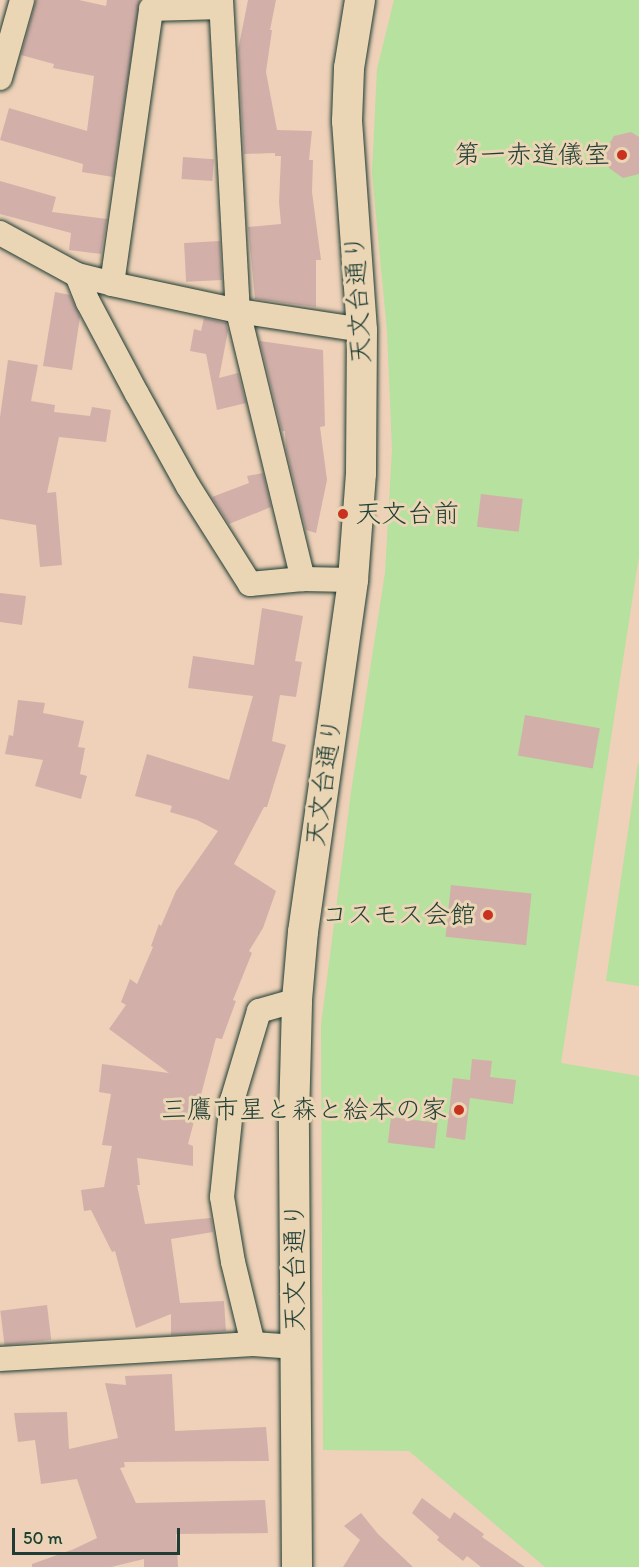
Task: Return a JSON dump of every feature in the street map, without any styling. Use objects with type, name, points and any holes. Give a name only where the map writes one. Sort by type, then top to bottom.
[{"type":"main road","name":"天文台通り","points":[[297,1567],[294,1118],[297,1000],[303,932],[353,580],[363,442],[362,330],[347,121],[349,68],[360,0]]},
{"type":"street","points":[[0,78],[22,0]]},
{"type":"street","points":[[112,284],[151,9],[221,4],[238,311],[303,579]]},
{"type":"street","points":[[0,233],[77,275],[238,311],[362,330]]},
{"type":"street","points":[[77,275],[88,302],[188,486],[250,584],[303,579],[353,580]]},
{"type":"street","points":[[253,1344],[232,1262],[222,1197],[232,1101],[259,1011],[297,1000]]},
{"type":"street","points":[[0,1359],[253,1344],[296,1347]]},
{"type":"green space","points":[[394,0],[639,0],[639,556],[561,1063],[639,1076],[639,1567],[545,1567],[409,1451],[323,1450],[321,1025],[351,792],[385,573],[392,449],[387,332],[372,172],[377,69]]},
{"type":"green space","points":[[639,763],[639,986],[606,981]]},
{"type":"building","points":[[36,0],[79,0],[106,6],[107,0],[140,0],[113,177],[82,172],[83,164],[0,140],[9,108],[87,131],[94,76],[53,68],[54,64],[21,55]]},
{"type":"building","points":[[248,0],[276,0],[270,30],[272,30],[266,72],[277,130],[312,131],[309,160],[313,160],[312,192],[321,260],[316,260],[316,307],[255,299],[248,227],[281,224],[279,202],[281,156],[275,156],[275,153],[244,154],[238,50]]},
{"type":"building","name":"第一赤道儀室","points":[[631,132],[639,137],[639,174],[623,178],[609,168],[605,151],[614,136]]},
{"type":"building","points":[[183,157],[214,159],[212,181],[181,179]]},
{"type":"building","points":[[0,181],[56,197],[52,212],[107,219],[101,254],[69,250],[71,233],[0,214]]},
{"type":"building","points":[[220,241],[222,280],[186,282],[184,243]]},
{"type":"building","points":[[55,292],[70,295],[80,317],[72,370],[43,366]]},
{"type":"building","points":[[204,318],[226,323],[228,331],[219,378],[238,373],[246,403],[217,410],[206,354],[190,351],[194,329],[201,331]]},
{"type":"building","points":[[260,341],[323,350],[325,426],[320,427],[327,480],[316,533],[306,530],[286,449],[285,431],[282,431]]},
{"type":"building","points":[[8,360],[38,365],[31,401],[55,405],[54,412],[90,416],[92,407],[111,410],[106,442],[59,437],[47,493],[56,492],[62,565],[40,567],[36,525],[0,519],[0,417]]},
{"type":"building","points":[[263,473],[271,507],[229,524],[212,497],[249,483],[247,476]]},
{"type":"building","points":[[481,494],[523,499],[519,532],[477,527]]},
{"type":"building","points":[[0,593],[26,596],[22,625],[0,622]]},
{"type":"building","points":[[262,608],[303,616],[295,661],[302,662],[296,697],[280,695],[272,741],[286,745],[267,807],[264,807],[234,864],[276,891],[263,928],[249,951],[252,953],[233,1000],[236,1001],[222,1039],[216,1038],[188,1144],[193,1146],[193,1166],[137,1158],[140,1185],[137,1185],[145,1224],[211,1218],[213,1232],[171,1239],[180,1303],[224,1301],[226,1331],[171,1335],[171,1314],[136,1328],[115,1251],[112,1252],[91,1210],[84,1211],[81,1190],[104,1187],[112,1146],[102,1145],[111,1094],[99,1092],[102,1064],[169,1073],[109,1029],[126,1005],[121,1002],[130,979],[137,984],[153,947],[151,946],[159,924],[161,926],[176,891],[218,831],[197,820],[170,812],[172,806],[135,796],[147,754],[229,780],[253,696],[188,688],[193,656],[254,665]]},
{"type":"building","points":[[18,700],[45,703],[43,713],[84,721],[78,747],[85,748],[80,774],[87,776],[81,799],[35,786],[43,760],[5,754],[9,735],[13,736]]},
{"type":"building","points":[[525,715],[600,728],[593,769],[518,755]]},
{"type":"building","name":"コスモス会館","points":[[451,885],[532,893],[526,945],[446,937]]},
{"type":"building","name":"三鷹市星と森と絵本の家","points":[[472,1059],[492,1061],[490,1077],[516,1080],[513,1104],[470,1098],[465,1140],[446,1137],[453,1078],[470,1080]]},
{"type":"building","points":[[391,1117],[438,1123],[434,1149],[388,1143]]},
{"type":"building","points":[[47,1305],[51,1340],[5,1345],[0,1311]]},
{"type":"building","points":[[172,1374],[175,1431],[266,1427],[269,1461],[124,1462],[125,1467],[120,1468],[136,1503],[265,1500],[268,1533],[176,1534],[178,1567],[144,1567],[144,1559],[111,1567],[32,1567],[32,1564],[97,1538],[77,1479],[41,1484],[35,1440],[18,1442],[14,1413],[67,1412],[69,1449],[118,1438],[105,1383],[126,1385],[125,1376]]},
{"type":"building","points":[[422,1498],[450,1519],[454,1512],[484,1534],[482,1537],[525,1567],[481,1567],[467,1556],[463,1561],[437,1540],[439,1537],[412,1513]]},
{"type":"building","points":[[361,1513],[378,1534],[413,1567],[343,1567],[360,1540],[344,1526]]},
{"type":"place","name":"第一赤道儀室","points":[[622,155]]},
{"type":"place","name":"天文台前","points":[[343,514]]},
{"type":"place","name":"コスモス会館","points":[[488,915]]},
{"type":"place","name":"三鷹市星と森と絵本の家","points":[[459,1110]]}]
